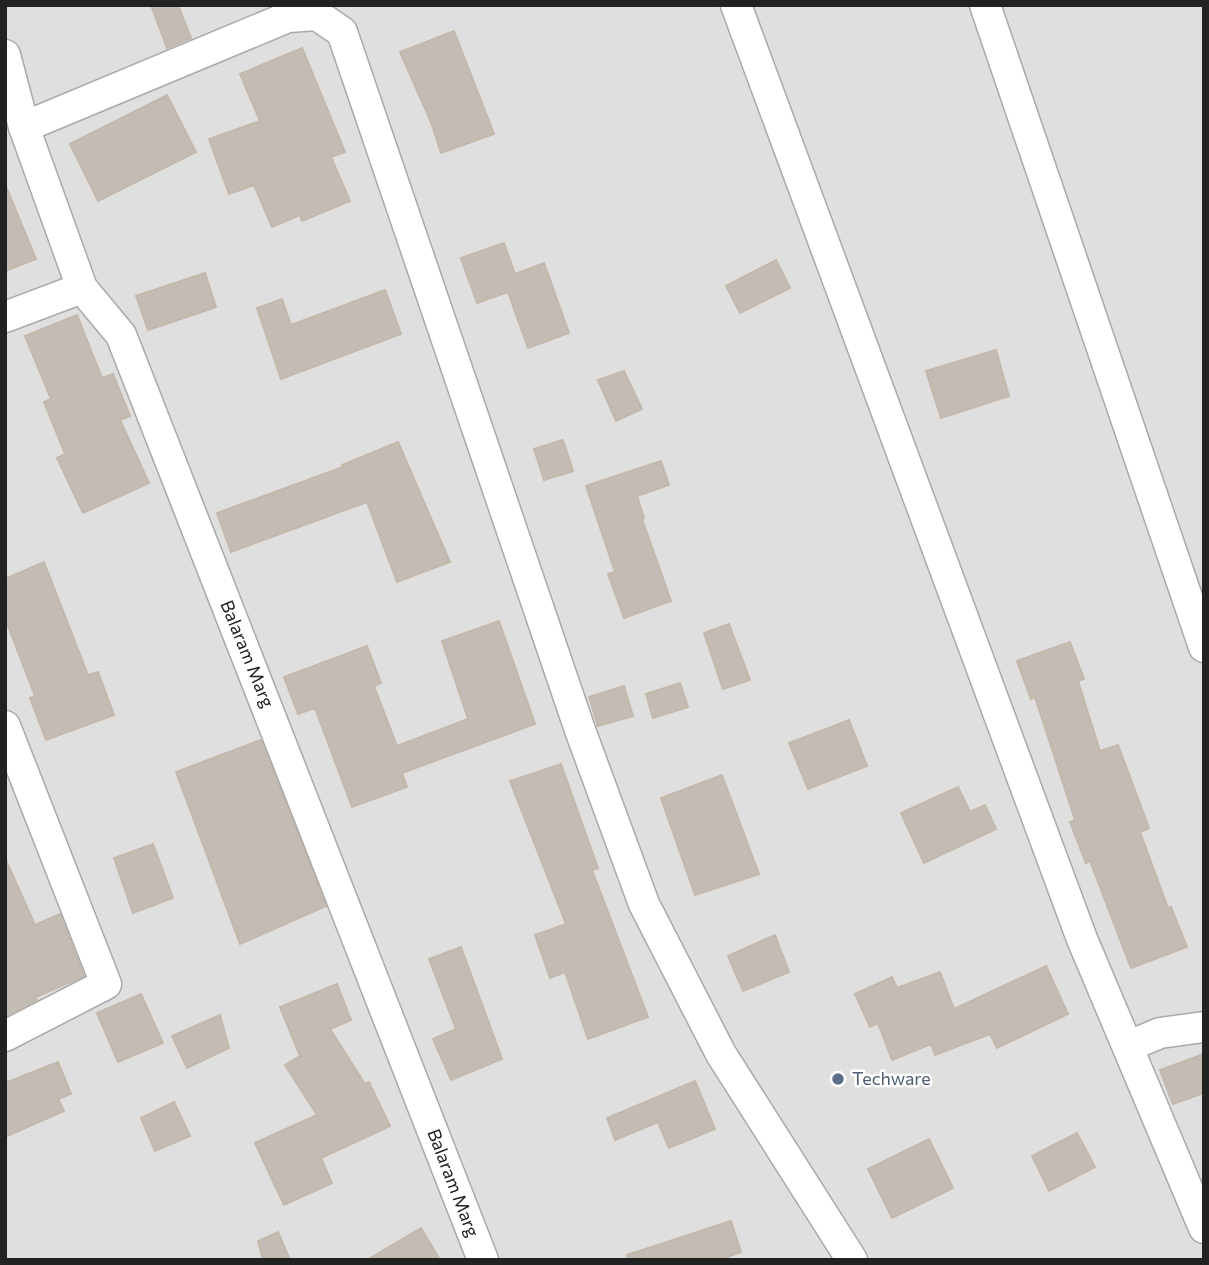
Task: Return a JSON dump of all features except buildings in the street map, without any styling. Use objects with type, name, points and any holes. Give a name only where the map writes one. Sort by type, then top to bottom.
[{"type":"street","points":[[736,5],[1082,939],[1204,1228]]},
{"type":"street","points":[[985,5],[1204,647]]},
{"type":"street","points":[[24,127],[288,16],[317,15],[342,32],[575,717],[645,904],[721,1054],[852,1260]]},
{"type":"street","name":"Balaram Marg","points":[[5,55],[24,127],[82,288],[121,335],[483,1260]]},
{"type":"street","points":[[5,317],[82,288]]},
{"type":"street","points":[[5,726],[106,984],[5,1036]]},
{"type":"street","points":[[1129,1046],[1160,1033],[1204,1027]]},
{"type":"shaded area","points":[[5,5],[1204,5],[1204,1260],[5,1260]]},
{"type":"place","name":"Techware","points":[[838,1079]]}]
